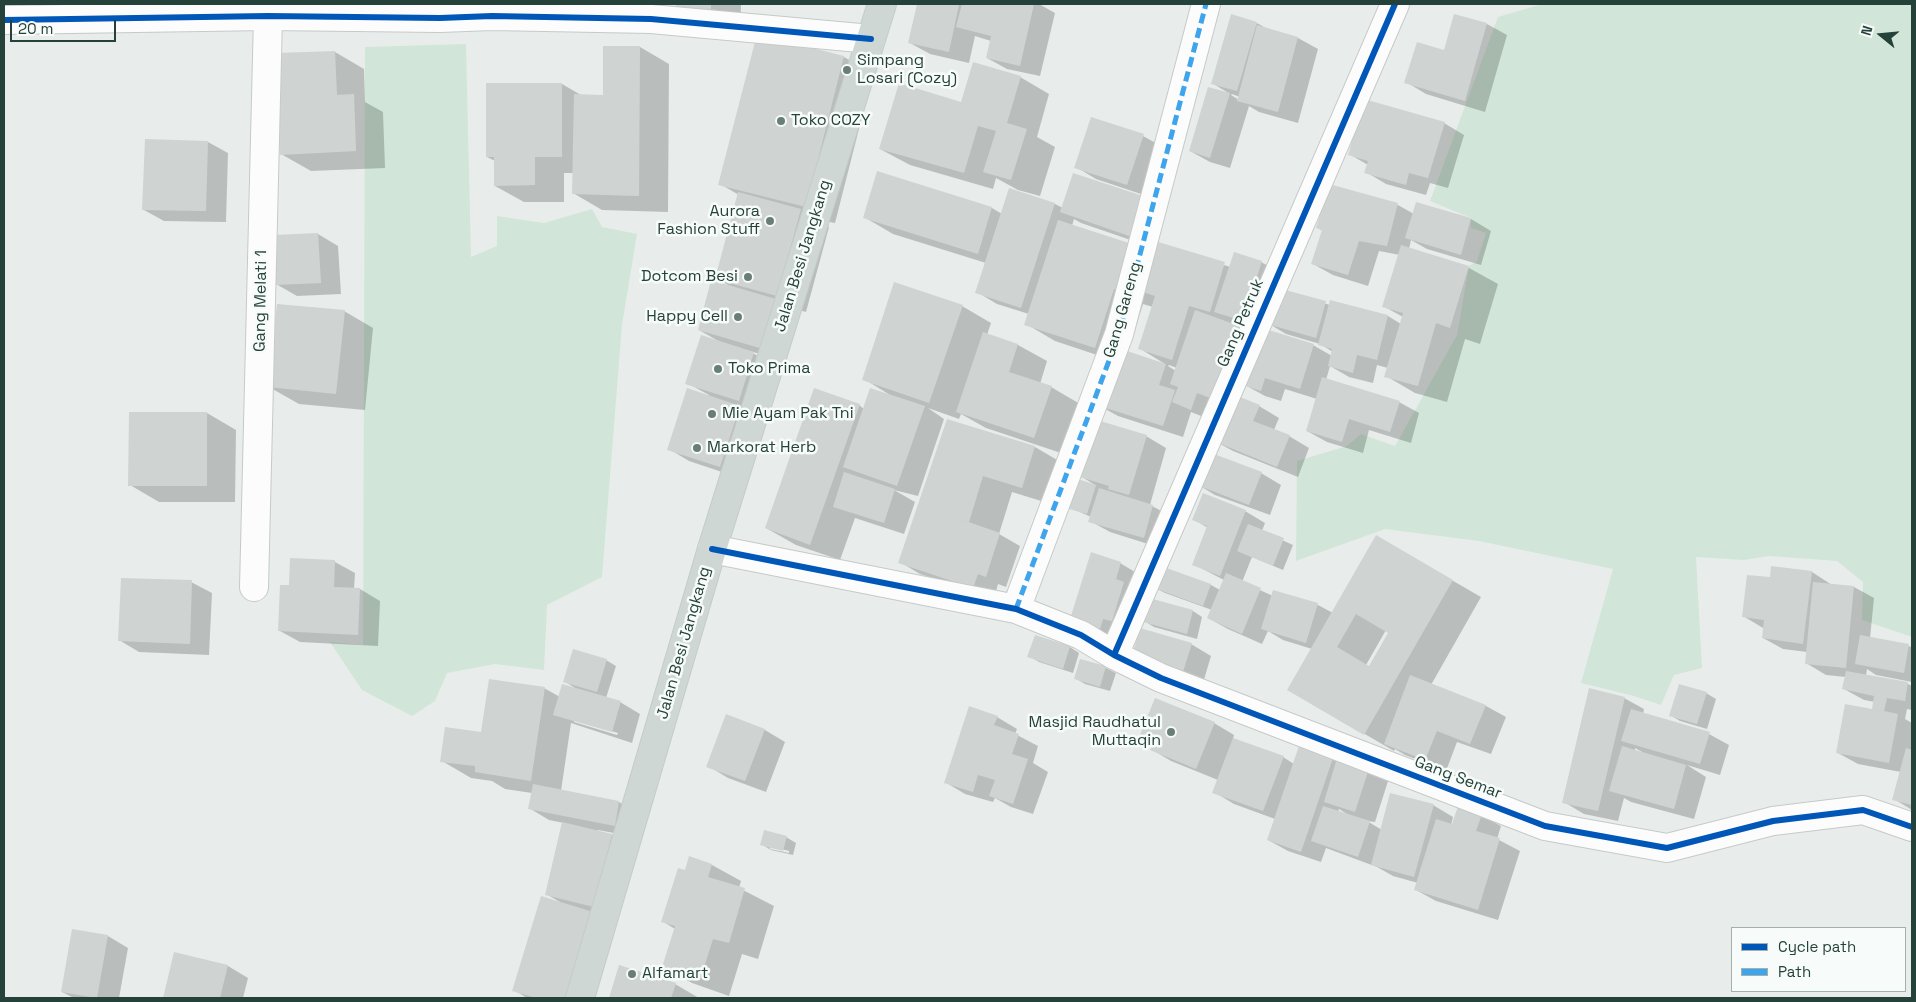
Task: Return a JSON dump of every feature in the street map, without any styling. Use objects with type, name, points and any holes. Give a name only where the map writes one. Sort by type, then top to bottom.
[{"type":"main road","name":"Jalan Besi Jangkang","points":[[580,998],[712,549],[882,4]]},
{"type":"street","name":"Gang Gareng","points":[[1016,609],[1119,334],[1206,4]]},
{"type":"street","name":"Gang Petruk","points":[[1114,655],[1394,4]]},
{"type":"street","points":[[4,20],[268,16],[440,18],[492,16],[652,19],[871,39]]},
{"type":"street","name":"Gang Melati 1","points":[[254,587],[268,16]]},
{"type":"street","name":"Gang Semar","points":[[712,549],[1016,609],[1081,635],[1114,655],[1161,678],[1545,826],[1667,848],[1773,821],[1863,810],[1912,827]]},
{"type":"green space","points":[[1542,4],[1912,4],[1912,637],[1862,620],[1863,582],[1837,561],[1769,556],[1744,560],[1696,557],[1702,668],[1674,675],[1661,705],[1634,696],[1581,683],[1613,569],[1479,541],[1385,529],[1296,561],[1297,461],[1347,446],[1361,434],[1395,446],[1457,335],[1469,266],[1477,261],[1486,233],[1471,228],[1471,218],[1430,201],[1498,17]]},
{"type":"green space","points":[[466,44],[471,257],[497,246],[497,216],[544,223],[592,209],[602,227],[637,234],[622,325],[602,577],[547,605],[544,670],[495,664],[447,673],[435,701],[412,716],[362,690],[330,642],[363,645],[365,47]]},
{"type":"building","points":[[676,4],[711,4],[711,24],[677,22]]},
{"type":"building","points":[[917,4],[959,4],[949,52],[908,43]]},
{"type":"building","points":[[962,4],[1034,4],[1020,66],[986,58],[991,36],[956,27]]},
{"type":"building","points":[[1231,14],[1257,22],[1237,91],[1211,84]]},
{"type":"building","points":[[1454,14],[1487,23],[1465,101],[1404,83],[1417,42],[1444,50]]},
{"type":"building","points":[[1257,25],[1298,37],[1278,112],[1237,101]]},
{"type":"building","name":"Toko COZY","points":[[757,34],[844,56],[806,207],[718,185]]},
{"type":"building","points":[[603,46],[640,46],[639,196],[572,194],[574,94],[603,95]]},
{"type":"building","points":[[335,51],[337,95],[354,94],[356,151],[280,155],[276,53]]},
{"type":"building","points":[[973,62],[1021,76],[1007,123],[1027,129],[1011,180],[983,172],[996,131],[978,126],[964,173],[879,149],[899,83],[961,102]]},
{"type":"building","points":[[486,83],[562,83],[562,157],[535,157],[535,185],[494,186],[494,157],[486,157]]},
{"type":"building","points":[[1208,87],[1230,93],[1210,158],[1189,151]]},
{"type":"building","points":[[1364,99],[1445,122],[1428,178],[1409,173],[1406,185],[1364,173],[1368,161],[1348,155]]},
{"type":"building","points":[[1091,117],[1144,134],[1127,185],[1074,168]]},
{"type":"building","points":[[145,139],[208,141],[206,211],[142,210]]},
{"type":"building","points":[[877,171],[992,207],[978,254],[863,218]]},
{"type":"building","points":[[1073,173],[1146,197],[1132,237],[1060,212]]},
{"type":"building","points":[[1329,184],[1398,203],[1387,246],[1359,241],[1348,275],[1311,264],[1322,230],[1316,228]]},
{"type":"building","points":[[1009,188],[1055,203],[1021,308],[975,293]]},
{"type":"building","points":[[738,192],[801,209],[777,296],[715,279]]},
{"type":"building","points":[[1416,202],[1471,218],[1461,255],[1405,238]]},
{"type":"building","points":[[1058,220],[1129,243],[1123,263],[1135,267],[1126,292],[1114,289],[1095,348],[1024,325]]},
{"type":"building","points":[[318,233],[321,283],[275,285],[273,235]]},
{"type":"building","points":[[1155,241],[1225,262],[1210,312],[1189,306],[1172,360],[1138,349],[1155,296],[1140,291]]},
{"type":"building","points":[[1401,245],[1469,266],[1450,328],[1436,323],[1418,386],[1384,377],[1403,313],[1382,307]]},
{"type":"building","points":[[1234,252],[1262,261],[1243,321],[1214,312]]},
{"type":"building","points":[[711,280],[776,299],[763,349],[698,330]]},
{"type":"building","points":[[894,282],[963,305],[929,403],[862,380]]},
{"type":"building","points":[[1278,288],[1326,301],[1316,338],[1264,323]]},
{"type":"building","points":[[1330,300],[1388,315],[1377,360],[1357,355],[1353,373],[1328,366],[1332,349],[1318,345]]},
{"type":"building","points":[[277,304],[345,310],[336,394],[268,387]]},
{"type":"building","points":[[1195,310],[1239,326],[1213,399],[1197,393],[1191,410],[1172,402],[1178,387],[1170,384]]},
{"type":"building","points":[[1259,327],[1314,344],[1300,389],[1265,378],[1261,391],[1243,385]]},
{"type":"building","points":[[983,332],[1018,344],[1009,372],[1052,386],[1034,438],[956,412]]},
{"type":"building","points":[[701,335],[754,352],[739,401],[685,384]]},
{"type":"building","points":[[1115,347],[1166,364],[1159,385],[1175,390],[1163,426],[1096,405]]},
{"type":"building","points":[[1322,377],[1400,401],[1390,432],[1349,419],[1342,442],[1306,431]]},
{"type":"building","points":[[687,388],[740,406],[720,467],[667,450]]},
{"type":"building","points":[[814,388],[860,404],[810,545],[765,528]]},
{"type":"building","points":[[870,388],[925,406],[897,486],[843,467]]},
{"type":"building","points":[[1230,393],[1260,405],[1253,421],[1290,435],[1277,467],[1211,440]]},
{"type":"building","points":[[129,412],[207,412],[207,486],[128,486]]},
{"type":"building","points":[[947,419],[1035,446],[1022,488],[983,476],[969,522],[957,518],[1000,533],[986,577],[978,574],[973,588],[898,563]]},
{"type":"building","points":[[1097,420],[1147,435],[1129,495],[1108,489],[1109,486],[1080,477]]},
{"type":"building","points":[[1206,451],[1262,472],[1249,505],[1194,484]]},
{"type":"building","points":[[844,472],[895,489],[884,523],[833,507]]},
{"type":"building","points":[[1078,479],[1096,485],[1087,514],[1069,509]]},
{"type":"building","points":[[1099,488],[1153,505],[1144,538],[1088,522]]},
{"type":"building","points":[[1203,493],[1246,510],[1220,576],[1192,565],[1207,526],[1192,520]]},
{"type":"building","points":[[1248,524],[1284,538],[1273,566],[1237,551]]},
{"type":"building","points":[[1376,535],[1453,580],[1364,735],[1287,690]],"holes":[[[1356,614],[1388,633],[1369,666],[1337,647]]]},
{"type":"building","points":[[1091,552],[1121,562],[1116,579],[1124,582],[1112,621],[1103,619],[1100,629],[1070,619]]},
{"type":"building","points":[[290,558],[335,560],[334,587],[360,588],[358,635],[278,631],[280,585],[289,585]]},
{"type":"building","points":[[1161,566],[1211,584],[1203,606],[1154,588]]},
{"type":"building","points":[[1771,566],[1812,571],[1803,644],[1762,638],[1764,620],[1742,617],[1747,575],[1770,577]]},
{"type":"building","points":[[1226,573],[1261,588],[1242,634],[1207,618]]},
{"type":"building","points":[[121,578],[192,580],[190,644],[118,641]]},
{"type":"building","points":[[1813,582],[1854,586],[1846,668],[1805,664]]},
{"type":"building","points":[[1273,590],[1318,603],[1306,643],[1261,629]]},
{"type":"building","points":[[1149,598],[1193,610],[1187,634],[1143,622]]},
{"type":"building","points":[[1140,628],[1192,643],[1183,672],[1132,656]]},
{"type":"building","points":[[1035,635],[1070,646],[1063,669],[1027,657]]},
{"type":"building","points":[[1860,635],[1909,644],[1904,673],[1855,664]]},
{"type":"building","points":[[573,649],[607,659],[597,692],[563,682]]},
{"type":"building","points":[[1080,659],[1106,666],[1100,687],[1074,679]]},
{"type":"building","points":[[1846,671],[1908,682],[1905,701],[1887,698],[1884,711],[1898,714],[1889,763],[1836,753],[1845,704],[1872,709],[1874,696],[1842,689]]},
{"type":"building","points":[[1410,675],[1486,705],[1470,744],[1437,731],[1425,760],[1384,744]]},
{"type":"building","points":[[489,679],[545,687],[531,781],[475,772],[475,766],[440,762],[445,727],[481,732]]},
{"type":"building","points":[[562,684],[621,701],[612,732],[553,715]]},
{"type":"building","points":[[1679,684],[1707,692],[1697,724],[1669,716]]},
{"type":"building","points":[[1589,688],[1625,697],[1598,811],[1562,803]]},
{"type":"building","points":[[1155,698],[1215,722],[1196,769],[1150,750],[1153,742],[1139,737]]},
{"type":"building","points":[[969,706],[998,716],[994,725],[1019,734],[1012,754],[1028,759],[1013,804],[989,796],[995,780],[978,775],[973,792],[944,783]]},
{"type":"building","points":[[1631,709],[1710,732],[1700,764],[1621,741]]},
{"type":"building","points":[[726,714],[765,729],[745,781],[706,767]]},
{"type":"building","points":[[1233,738],[1284,756],[1263,811],[1212,793]]},
{"type":"building","points":[[1300,743],[1334,755],[1301,852],[1267,840]]},
{"type":"building","points":[[1622,746],[1686,765],[1674,809],[1609,791]]},
{"type":"building","points":[[1906,748],[1912,750],[1912,805],[1892,800]]},
{"type":"building","points":[[1338,755],[1370,765],[1355,812],[1324,802]]},
{"type":"building","points":[[533,784],[619,801],[615,826],[528,809]]},
{"type":"building","points":[[1390,793],[1434,804],[1414,877],[1371,865]]},
{"type":"building","points":[[1323,806],[1370,821],[1358,857],[1311,841]]},
{"type":"building","points":[[1458,806],[1482,814],[1476,831],[1500,838],[1478,910],[1414,890],[1436,819],[1452,824]]},
{"type":"building","points":[[562,822],[612,834],[594,907],[545,895]]},
{"type":"building","points":[[764,830],[787,836],[783,851],[760,845]]},
{"type":"building","points":[[689,856],[712,864],[708,877],[745,888],[729,943],[713,939],[700,980],[662,967],[675,926],[661,922],[678,868],[685,870]]},
{"type":"building","points":[[541,896],[593,912],[566,998],[536,998],[512,991]]},
{"type":"building","points":[[72,929],[108,935],[97,998],[61,992]]},
{"type":"building","points":[[174,952],[228,965],[220,998],[163,998]]},
{"type":"building","name":"Alfamart","points":[[619,965],[676,983],[671,998],[609,998]]},
{"type":"marked path","points":[[1016,609],[1119,334],[1206,4]]},
{"type":"cycle path","points":[[1114,655],[1395,4]]},
{"type":"cycle path","points":[[4,20],[268,16],[440,18],[492,16],[651,19],[871,39]]},
{"type":"cycle path","points":[[712,549],[1016,609],[1081,635],[1114,655],[1161,678],[1545,826],[1667,848],[1773,821],[1863,810],[1912,827]]},
{"type":"place","name":"Simpang Losari (Cozy)","points":[[847,70]]},
{"type":"place","name":"Toko COZY","points":[[781,121]]},
{"type":"place","name":"Aurora Fashion Stuff","points":[[770,221]]},
{"type":"place","name":"Dotcom Besi","points":[[748,277]]},
{"type":"place","name":"Happy Cell","points":[[738,317]]},
{"type":"place","name":"Toko Prima","points":[[718,369]]},
{"type":"place","name":"Mie Ayam Pak Tni","points":[[712,414]]},
{"type":"place","name":"Markorat Herb","points":[[697,448]]},
{"type":"place","name":"Masjid Raudhatul Muttaqin","points":[[1171,732]]},
{"type":"place","name":"Alfamart","points":[[632,974]]}]
